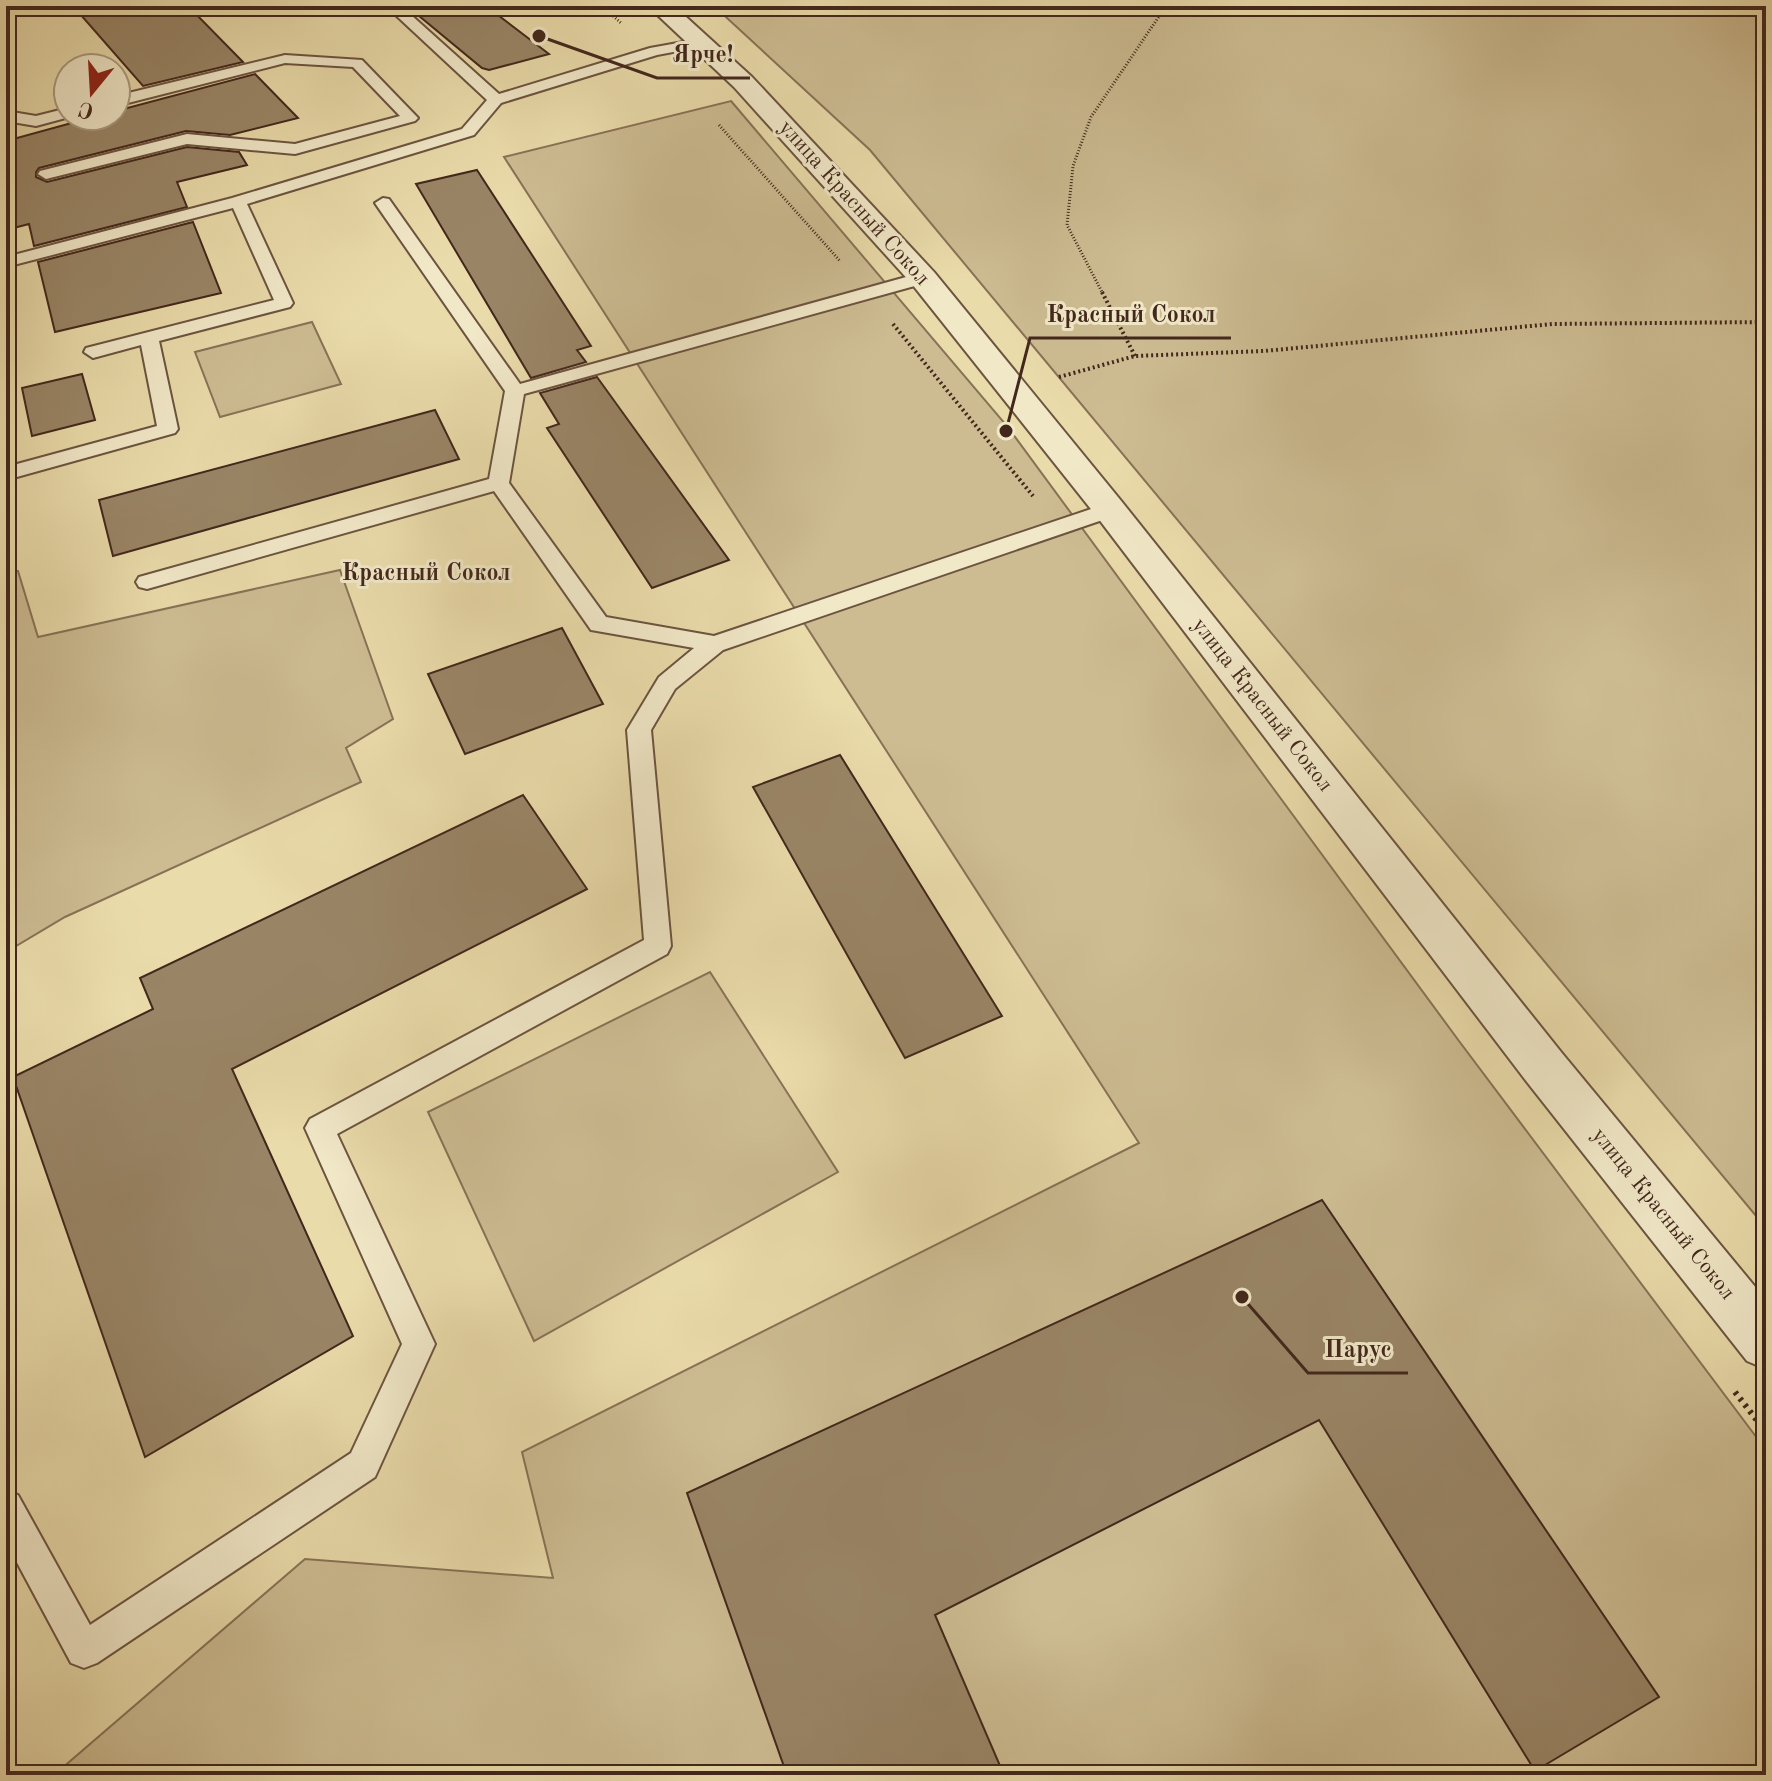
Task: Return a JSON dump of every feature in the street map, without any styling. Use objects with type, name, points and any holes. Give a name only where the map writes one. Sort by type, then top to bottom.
[{"type":"street","name":"улица Красный Сокол","points":[[660,6],[743,82],[923,278],[1110,510],[1544,1067],[1766,1342]]},
{"type":"lane","points":[[393,6],[496,100]]},
{"type":"lane","points":[[6,262],[238,202],[468,132],[496,100],[655,51],[700,43]]},
{"type":"lane","points":[[46,174],[187,139],[295,149],[410,118],[357,63],[285,59],[132,97]]},
{"type":"lane","points":[[6,116],[36,121],[52,117]]},
{"type":"lane","points":[[93,352],[284,303],[238,202]]},
{"type":"lane","points":[[383,203],[515,391],[499,483],[599,624],[715,644]]},
{"type":"lane","points":[[515,391],[923,278]]},
{"type":"lane","points":[[6,474],[168,429],[149,337]]},
{"type":"lane","points":[[147,582],[499,483]]},
{"type":"lane","points":[[6,1507],[84,1650],[363,1465],[419,1344],[320,1128],[658,946],[639,730],[667,683],[715,644],[1110,510]]},
{"type":"path","points":[[602,6],[655,51]]},
{"type":"path","points":[[1135,356],[1067,225],[1073,166],[1091,117],[1166,6]]},
{"type":"path","points":[[716,121],[868,293],[1059,527]]},
{"type":"path","points":[[1013,390],[1135,356],[1264,351],[1552,324],[1766,322]]},
{"type":"path","points":[[1727,1382],[1766,1432]]},
{"type":"shaded area","points":[[714,6],[1766,6],[1766,1228],[870,150]]},
{"type":"shaded area","points":[[731,101],[1007,426],[1459,1041],[1766,1450],[1766,1775],[54,1775],[305,1559],[553,1578],[522,1452],[1139,1143],[504,157]]},
{"type":"shaded area","points":[[312,322],[341,384],[220,417],[195,352]]},
{"type":"shaded area","points":[[340,570],[393,719],[346,748],[361,782],[65,917],[6,952],[6,571],[18,571],[38,637]]},
{"type":"shaded area","points":[[710,972],[838,1172],[534,1341],[428,1112]]},
{"type":"building","points":[[73,6],[188,6],[243,62],[143,86],[132,73],[132,52],[113,52]]},
{"type":"building","points":[[407,6],[486,6],[549,54],[489,70],[482,68]]},
{"type":"building","points":[[255,74],[298,118],[230,135],[186,131],[39,168],[36,177],[47,182],[187,147],[239,152],[247,165],[177,182],[187,207],[34,246],[29,224],[6,230],[6,141],[52,128],[52,132],[132,132],[132,107]]},
{"type":"building","points":[[477,170],[591,346],[577,350],[586,362],[531,378],[416,184]]},
{"type":"building","points":[[193,222],[221,293],[55,332],[38,262]]},
{"type":"building","points":[[82,374],[95,420],[32,436],[22,388]]},
{"type":"building","points":[[597,377],[729,560],[652,588],[547,428],[559,424],[540,393]]},
{"type":"building","points":[[435,410],[459,459],[113,556],[99,500]]},
{"type":"building","points":[[562,628],[603,704],[465,754],[428,674]]},
{"type":"building","points":[[840,755],[1002,1016],[905,1058],[753,787]]},
{"type":"building","points":[[523,795],[587,889],[232,1069],[353,1336],[145,1457],[13,1077],[153,1009],[140,978]]},
{"type":"building","points":[[1322,1200],[1659,1697],[1535,1771],[1319,1420],[935,1615],[1004,1775],[787,1775],[687,1493]]},
{"type":"place","name":"Ярче!","points":[[539,36]]},
{"type":"place","name":"Красный Сокол","points":[[1006,431]]},
{"type":"place","name":"Парус","points":[[1242,1297]]},
{"type":"district","name":"Красный Сокол","points":[[426,574]]}]
